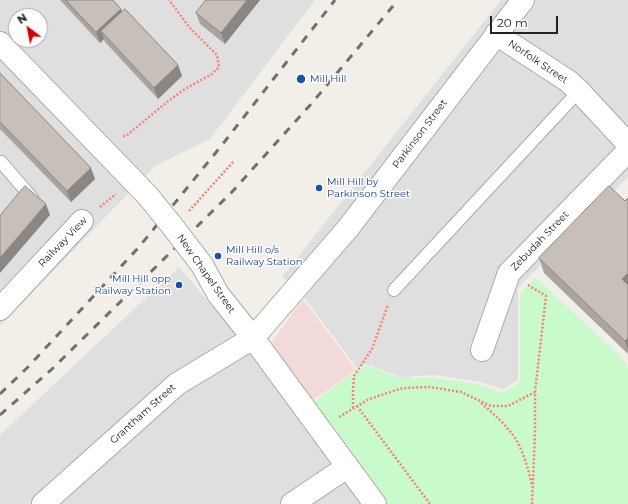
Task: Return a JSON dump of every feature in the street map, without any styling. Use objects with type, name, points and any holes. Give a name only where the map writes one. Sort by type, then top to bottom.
[{"type":"street","name":"Parkinson Street","points":[[253,338],[349,227],[522,0]]},
{"type":"street","name":"Norfolk Street","points":[[496,34],[568,81],[628,144]]},
{"type":"street","name":"New Chapel Street","points":[[0,43],[148,196],[202,264],[218,294],[253,338],[375,504]]},
{"type":"street","name":"Zebudah Street","points":[[482,350],[509,273],[628,151]]},
{"type":"street","name":"Railway View","points":[[0,309],[82,221]]},
{"type":"street","name":"Grantham Street","points":[[43,504],[177,384],[253,338]]},
{"type":"street","points":[[292,504],[347,467]]},
{"type":"lane","points":[[394,290],[579,91]]},
{"type":"lane","points":[[0,162],[32,198]]},
{"type":"path","points":[[95,142],[111,136],[126,136],[167,102],[185,89],[212,74],[219,67],[216,56],[190,28],[169,0]]},
{"type":"path","points":[[188,213],[234,161]]},
{"type":"path","name":"Railway View","points":[[82,221],[132,181]]},
{"type":"path","points":[[509,273],[546,296],[540,359],[535,392],[532,504]]},
{"type":"path","points":[[354,408],[354,376],[372,349],[394,290]]},
{"type":"path","points":[[320,428],[369,399],[403,388],[430,387],[461,392],[491,406],[508,406],[535,392]]},
{"type":"path","points":[[479,401],[503,423],[516,439],[526,462],[533,489]]},
{"type":"path","points":[[357,406],[430,504]]},
{"type":"shaded area","points":[[0,0],[315,0],[210,139],[155,166],[0,326]]},
{"type":"shaded area","points":[[501,0],[628,0],[628,177],[518,288],[518,380],[503,389],[481,382],[435,375],[411,376],[407,379],[365,364],[357,368],[304,297],[305,295],[282,277]]},
{"type":"shaded area","points":[[179,267],[248,349],[364,504],[0,504],[0,435]]},
{"type":"shaded area","points":[[303,299],[356,370],[312,401],[269,346]]},
{"type":"green space","points":[[535,277],[619,355],[628,368],[628,504],[384,504],[312,403],[365,365],[400,378],[434,378],[477,384],[502,393],[520,382],[520,294]]},
{"type":"building","points":[[66,0],[113,0],[121,9],[96,32]]},
{"type":"building","points":[[206,0],[247,0],[221,33],[196,13]]},
{"type":"building","points":[[125,9],[178,65],[154,88],[101,31]]},
{"type":"building","points":[[0,73],[91,168],[67,191],[0,122]]},
{"type":"building","points":[[25,186],[46,204],[0,258],[0,216]]},
{"type":"building","points":[[609,186],[625,201],[628,198],[628,273],[622,279],[628,285],[628,338],[625,341],[539,258]]},
{"type":"railway","points":[[0,394],[28,367],[139,247],[222,145],[335,0]]},
{"type":"railway","points":[[0,415],[52,369],[231,193],[312,103],[398,0]]},
{"type":"place","name":"Mill Hill","points":[[301,79]]},
{"type":"place","name":"Mill Hill by Parkinson Street","points":[[319,188]]},
{"type":"place","name":"Mill Hill o/s Railway Station","points":[[218,256]]},
{"type":"place","name":"Mill Hill opp Railway Station","points":[[179,285]]}]
